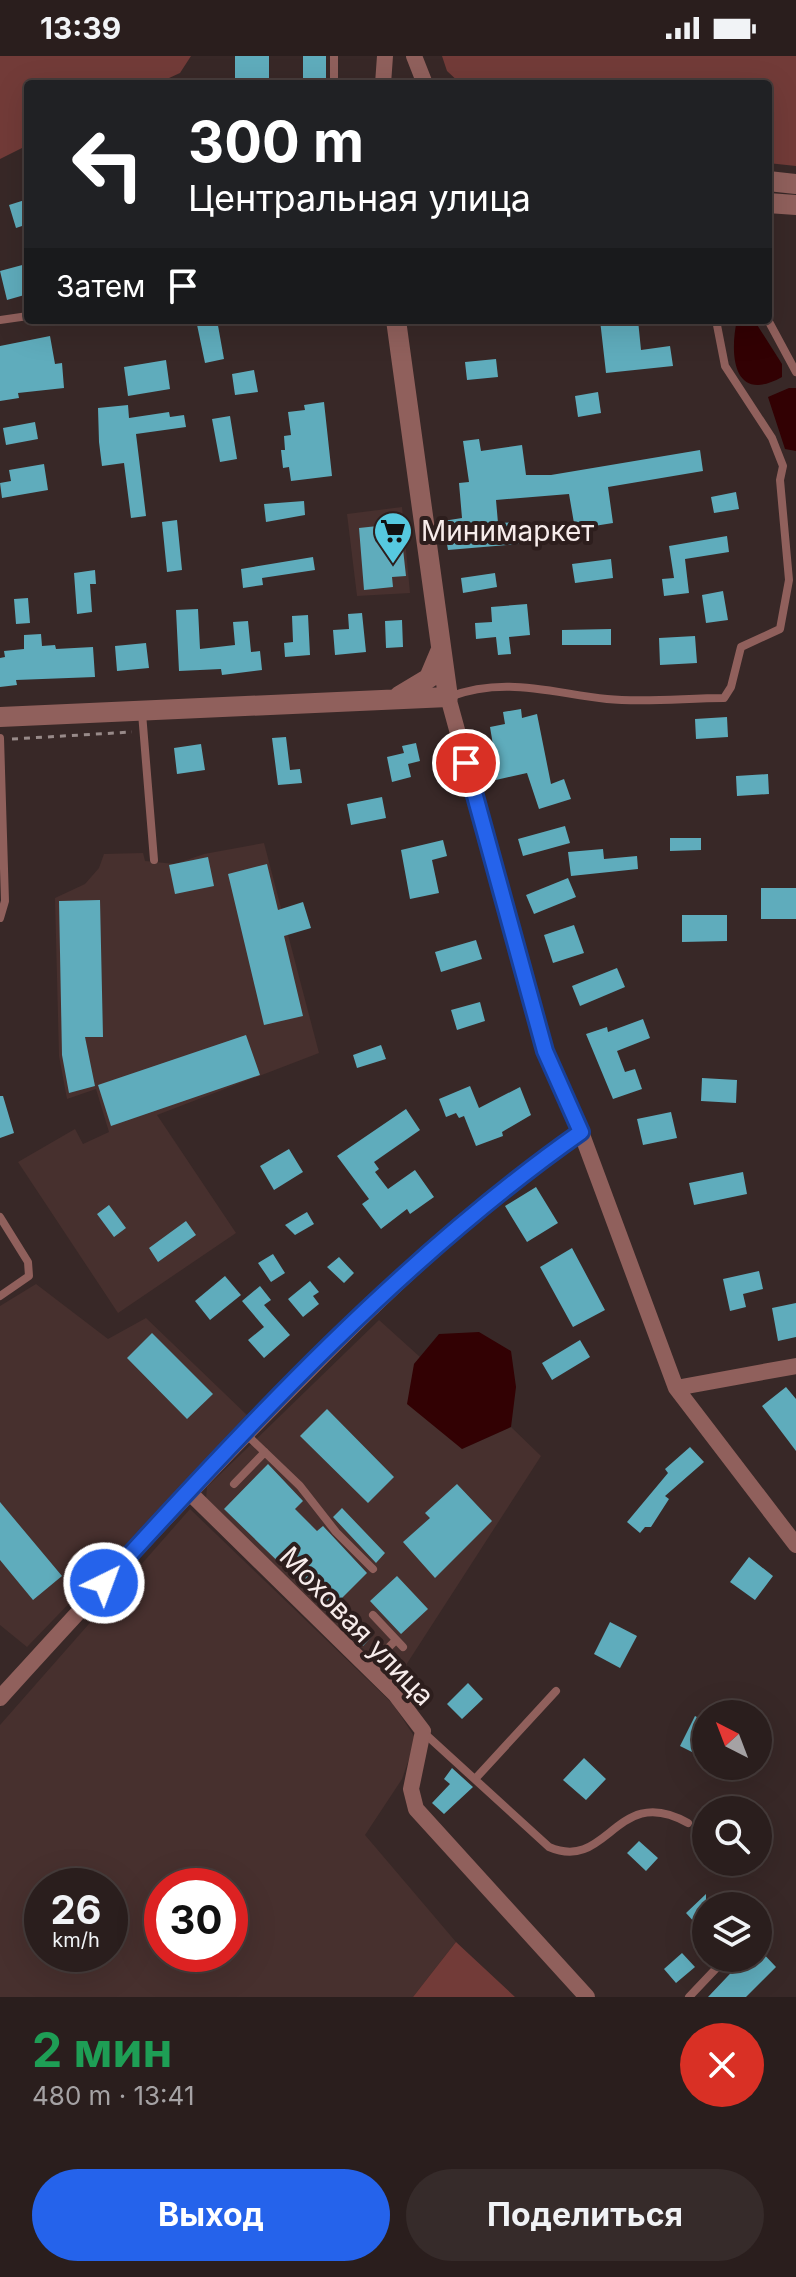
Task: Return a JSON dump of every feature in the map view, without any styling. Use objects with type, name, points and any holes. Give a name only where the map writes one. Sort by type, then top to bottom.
[{"type":"street","points":[[383,80],[385,56]]},
{"type":"street","points":[[414,56],[423,80]]},
{"type":"street","points":[[772,181],[796,184]]},
{"type":"street","points":[[772,203],[796,205]]},
{"type":"street","points":[[397,324],[448,697],[545,1051],[581,1132],[676,1388],[796,1545]]},
{"type":"street","points":[[391,699],[416,689],[429,678],[436,669],[442,645]]},
{"type":"street","points":[[0,717],[142,708],[448,697]]},
{"type":"street","points":[[0,1698],[188,1491],[376,1302],[526,1170],[581,1132]]},
{"type":"street","points":[[676,1388],[796,1366]]},
{"type":"street","name":"Моховая улица","points":[[188,1491],[369,1667],[423,1731],[411,1789],[416,1809],[587,1997]]},
{"type":"lane","points":[[334,56],[334,80]]},
{"type":"lane","points":[[0,320],[24,317]]},
{"type":"lane","points":[[448,697],[466,690],[528,685],[608,699],[724,698],[731,687],[741,647],[780,629],[789,580],[780,480],[783,466],[763,419],[725,366],[717,324]]},
{"type":"lane","points":[[770,324],[796,372]]},
{"type":"lane","points":[[142,708],[154,860]]},
{"type":"lane","points":[[0,739],[5,901],[0,918]]},
{"type":"lane","points":[[0,1217],[28,1262],[29,1276],[0,1296]]},
{"type":"lane","points":[[245,1433],[373,1569]]},
{"type":"lane","points":[[234,1484],[265,1452]]},
{"type":"lane","points":[[369,1667],[399,1644],[373,1615]]},
{"type":"lane","points":[[476,1778],[556,1691]]},
{"type":"lane","points":[[423,1731],[549,1847],[562,1852],[590,1848],[637,1814],[653,1809],[688,1823]]},
{"type":"lane","points":[[689,1997],[713,1972]]},
{"type":"path","points":[[0,739],[144,731]]},
{"type":"shaded area","points":[[0,56],[191,56],[180,73],[165,80],[24,80],[24,147],[0,159]]},
{"type":"shaded area","points":[[442,56],[796,56],[796,166],[772,163],[772,80],[457,80],[447,71]]},
{"type":"shaded area","points":[[736,324],[757,324],[782,364],[782,377],[754,385],[745,380],[738,372],[735,361]]},
{"type":"shaded area","points":[[796,388],[796,451],[785,449],[768,397]]},
{"type":"shaded area","points":[[402,507],[410,593],[357,596],[347,514]]},
{"type":"shaded area","points":[[264,843],[319,1053],[157,1115],[236,1233],[118,1313],[18,1162],[75,1129],[83,1144],[109,1132],[96,1089],[67,1099],[59,1056],[55,898],[85,884],[99,868],[104,854],[143,853],[145,861],[175,864],[204,854]]},
{"type":"shaded area","points":[[36,1284],[108,1339],[146,1318],[249,1417],[27,1647],[0,1625],[0,1306]]},
{"type":"shaded area","points":[[379,1320],[420,1357],[414,1364],[462,1449],[511,1427],[541,1456],[397,1679],[325,1615],[206,1499],[207,1487]]},
{"type":"shaded area","points":[[479,1332],[511,1351],[516,1387],[511,1427],[462,1449],[407,1404],[414,1364],[439,1334]]},
{"type":"shaded area","points":[[190,1509],[393,1704],[416,1739],[402,1779],[365,1835],[456,1942],[413,1997],[0,1997],[0,1725]]},
{"type":"shaded area","points":[[456,1942],[515,1997],[413,1997]]},
{"type":"building","points":[[235,56],[269,56],[269,80],[235,80]]},
{"type":"building","points":[[303,56],[326,56],[326,80],[303,80]]},
{"type":"building","points":[[24,200],[24,225],[16,228],[9,205]]},
{"type":"building","points":[[24,265],[24,295],[7,300],[0,271]]},
{"type":"building","points":[[197,324],[218,324],[224,359],[205,363]]},
{"type":"building","points":[[600,324],[638,324],[641,350],[670,346],[673,366],[606,373]]},
{"type":"building","points":[[50,336],[55,364],[62,363],[64,388],[18,393],[19,398],[0,401],[0,346]]},
{"type":"building","points":[[496,359],[498,377],[467,380],[465,362]]},
{"type":"building","points":[[166,360],[170,389],[128,396],[124,367]]},
{"type":"building","points":[[254,370],[258,392],[235,395],[232,374]]},
{"type":"building","points":[[598,392],[601,413],[578,417],[575,396]]},
{"type":"building","points":[[324,402],[332,476],[291,481],[289,467],[283,468],[281,450],[285,450],[284,436],[291,435],[288,412],[305,410],[304,405]]},
{"type":"building","points":[[128,405],[129,418],[169,412],[170,417],[184,415],[186,427],[136,434],[146,516],[131,518],[124,463],[102,466],[98,408]]},
{"type":"building","points":[[230,416],[237,459],[220,462],[212,419]]},
{"type":"building","points":[[35,422],[38,439],[6,445],[3,428]]},
{"type":"building","points":[[479,439],[481,451],[522,445],[526,475],[551,475],[700,450],[703,471],[608,487],[613,523],[575,529],[569,494],[496,500],[498,523],[518,522],[519,544],[448,550],[443,521],[462,518],[459,483],[469,482],[463,441]]},
{"type":"building","points":[[44,464],[48,490],[2,498],[0,483],[11,481],[9,470]]},
{"type":"building","points":[[736,492],[739,509],[714,513],[711,497]]},
{"type":"building","points":[[304,501],[305,515],[266,522],[264,504]]},
{"type":"building","points":[[177,520],[182,570],[167,572],[162,522]]},
{"type":"building","points":[[387,525],[389,542],[402,540],[406,576],[392,577],[393,587],[364,590],[359,528]]},
{"type":"building","points":[[727,536],[729,552],[685,559],[689,593],[664,596],[662,579],[674,578],[669,546]]},
{"type":"building","points":[[313,557],[315,570],[262,578],[263,585],[243,588],[241,569]]},
{"type":"building","points":[[611,559],[613,578],[575,583],[572,564]]},
{"type":"building","points":[[95,570],[96,584],[90,584],[92,612],[77,614],[74,573]]},
{"type":"building","points":[[495,573],[497,587],[463,593],[461,578]]},
{"type":"building","points":[[723,591],[728,620],[706,623],[702,595]]},
{"type":"building","points":[[28,598],[30,623],[16,624],[14,599]]},
{"type":"building","points":[[527,604],[530,635],[509,637],[511,654],[498,655],[496,637],[476,639],[475,623],[492,622],[491,607]]},
{"type":"building","points":[[198,609],[200,649],[235,645],[233,622],[248,621],[251,652],[260,651],[262,670],[222,675],[221,669],[179,671],[176,610]]},
{"type":"building","points":[[362,613],[366,652],[335,655],[333,630],[349,629],[348,614]]},
{"type":"building","points":[[308,615],[310,655],[285,657],[284,643],[293,642],[292,616]]},
{"type":"building","points":[[402,620],[403,647],[386,648],[385,621]]},
{"type":"building","points":[[611,629],[611,645],[562,645],[562,630]]},
{"type":"building","points":[[41,634],[42,646],[55,645],[56,649],[93,647],[95,677],[16,680],[17,685],[0,687],[0,658],[5,657],[4,651],[24,649],[24,635]]},
{"type":"building","points":[[695,636],[697,663],[660,665],[659,638]]},
{"type":"building","points":[[146,643],[149,668],[117,671],[115,646]]},
{"type":"building","points":[[521,709],[522,718],[537,714],[551,784],[564,779],[571,799],[539,809],[527,773],[487,782],[482,760],[495,757],[490,727],[505,724],[503,712]]},
{"type":"building","points":[[727,717],[728,737],[696,739],[695,719]]},
{"type":"building","points":[[286,737],[290,770],[300,769],[302,783],[278,785],[272,738]]},
{"type":"building","points":[[416,743],[420,761],[408,764],[411,777],[392,782],[387,757],[404,753],[402,746]]},
{"type":"building","points":[[201,744],[205,770],[177,774],[174,748]]},
{"type":"building","points":[[768,774],[769,794],[737,796],[736,776]]},
{"type":"building","points":[[382,797],[386,818],[351,825],[347,804]]},
{"type":"building","points":[[565,826],[570,843],[523,856],[518,839]]},
{"type":"building","points":[[670,838],[701,838],[701,850],[670,851]]},
{"type":"building","points":[[443,840],[447,856],[432,860],[439,893],[410,899],[401,850]]},
{"type":"building","points":[[603,849],[604,859],[637,856],[638,869],[571,876],[568,852]]},
{"type":"building","points":[[208,857],[214,886],[175,894],[169,865]]},
{"type":"building","points":[[267,864],[278,910],[303,902],[311,928],[284,936],[303,1016],[264,1025],[228,874]]},
{"type":"building","points":[[568,878],[576,897],[534,914],[526,895]]},
{"type":"building","points":[[761,888],[796,888],[796,919],[761,919]]},
{"type":"building","points":[[100,900],[103,1037],[85,1037],[95,1086],[69,1093],[62,1055],[59,901]]},
{"type":"building","points":[[682,915],[727,915],[727,941],[682,942]]},
{"type":"building","points":[[574,925],[584,953],[553,963],[544,935]]},
{"type":"building","points":[[476,940],[482,959],[441,972],[435,952]]},
{"type":"building","points":[[617,968],[625,987],[580,1006],[572,986]]},
{"type":"building","points":[[480,1002],[485,1021],[457,1030],[451,1010]]},
{"type":"building","points":[[643,1019],[650,1038],[617,1051],[625,1072],[635,1069],[642,1089],[613,1099],[586,1034],[607,1027],[608,1032]]},
{"type":"building","points":[[246,1035],[260,1075],[111,1126],[98,1085]]},
{"type":"building","points":[[381,1045],[386,1059],[357,1068],[353,1055]]},
{"type":"building","points":[[702,1078],[737,1080],[736,1103],[701,1101]]},
{"type":"building","points":[[470,1086],[479,1108],[520,1087],[531,1115],[502,1132],[503,1136],[476,1146],[464,1116],[459,1118],[456,1113],[446,1117],[439,1099]]},
{"type":"building","points":[[0,1096],[3,1096],[14,1133],[0,1138]]},
{"type":"building","points":[[406,1109],[420,1130],[374,1162],[379,1169],[375,1172],[388,1189],[415,1170],[434,1197],[410,1214],[407,1209],[381,1229],[362,1204],[369,1199],[337,1156]]},
{"type":"building","points":[[671,1112],[677,1138],[643,1145],[637,1119]]},
{"type":"building","points":[[289,1149],[303,1172],[274,1190],[260,1166]]},
{"type":"building","points":[[743,1172],[747,1194],[694,1205],[689,1183]]},
{"type":"building","points":[[536,1187],[558,1223],[527,1242],[505,1206]]},
{"type":"building","points":[[109,1205],[126,1228],[114,1237],[97,1214]]},
{"type":"building","points":[[307,1212],[314,1224],[295,1235],[285,1225]]},
{"type":"building","points":[[186,1221],[196,1235],[158,1262],[149,1248]]},
{"type":"building","points":[[572,1248],[605,1310],[573,1327],[540,1267]]},
{"type":"building","points":[[273,1254],[285,1273],[271,1282],[258,1263]]},
{"type":"building","points":[[339,1257],[354,1273],[344,1283],[327,1267]]},
{"type":"building","points":[[759,1271],[763,1289],[743,1294],[746,1307],[730,1311],[723,1279]]},
{"type":"building","points":[[225,1276],[241,1295],[210,1320],[195,1301]]},
{"type":"building","points":[[310,1281],[319,1292],[313,1296],[319,1304],[303,1317],[288,1299]]},
{"type":"building","points":[[260,1286],[271,1300],[264,1305],[290,1335],[264,1358],[248,1340],[264,1327],[242,1301]]},
{"type":"building","points":[[796,1303],[796,1337],[778,1341],[772,1308]]},
{"type":"building","points":[[152,1333],[213,1394],[187,1419],[127,1358]]},
{"type":"building","points":[[580,1340],[590,1357],[552,1380],[542,1363]]},
{"type":"building","points":[[786,1387],[796,1399],[796,1451],[762,1406]]},
{"type":"building","points":[[327,1409],[394,1477],[368,1503],[300,1436]]},
{"type":"building","points":[[690,1447],[704,1462],[665,1496],[669,1499],[651,1527],[645,1527],[640,1533],[627,1522],[668,1473],[665,1469]]},
{"type":"building","points":[[268,1464],[303,1501],[295,1509],[317,1531],[323,1526],[367,1573],[329,1611],[224,1509]]},
{"type":"building","points":[[457,1484],[492,1521],[435,1578],[403,1542],[430,1518],[425,1513]]},
{"type":"building","points":[[0,1502],[62,1576],[33,1600],[0,1560]]},
{"type":"building","points":[[342,1508],[385,1553],[376,1563],[333,1517]]},
{"type":"building","points":[[749,1557],[773,1576],[755,1600],[730,1582]]},
{"type":"building","points":[[397,1576],[428,1609],[401,1634],[370,1601]]},
{"type":"building","points":[[355,1616],[374,1634],[363,1646],[344,1628]]},
{"type":"building","points":[[610,1622],[637,1636],[620,1668],[594,1654]]},
{"type":"building","points":[[468,1683],[483,1699],[462,1719],[447,1704]]},
{"type":"building","points":[[692,1722],[692,1752],[680,1746]]},
{"type":"building","points":[[584,1758],[606,1779],[586,1800],[563,1780]]},
{"type":"building","points":[[452,1768],[473,1787],[444,1814],[432,1803],[450,1784],[444,1779]]},
{"type":"building","points":[[639,1841],[658,1858],[646,1871],[627,1853]]},
{"type":"building","points":[[682,1953],[692,1964],[692,1970],[676,1983],[664,1969]]},
{"type":"building","points":[[732,1972],[771,1972],[746,1997],[708,1997]]},
{"type":"place","name":"Минимаркет","points":[[393,565]]},
{"type":"route","points":[[104,1583],[188,1491],[376,1302],[526,1170],[581,1132],[545,1051],[466,763]]}]
